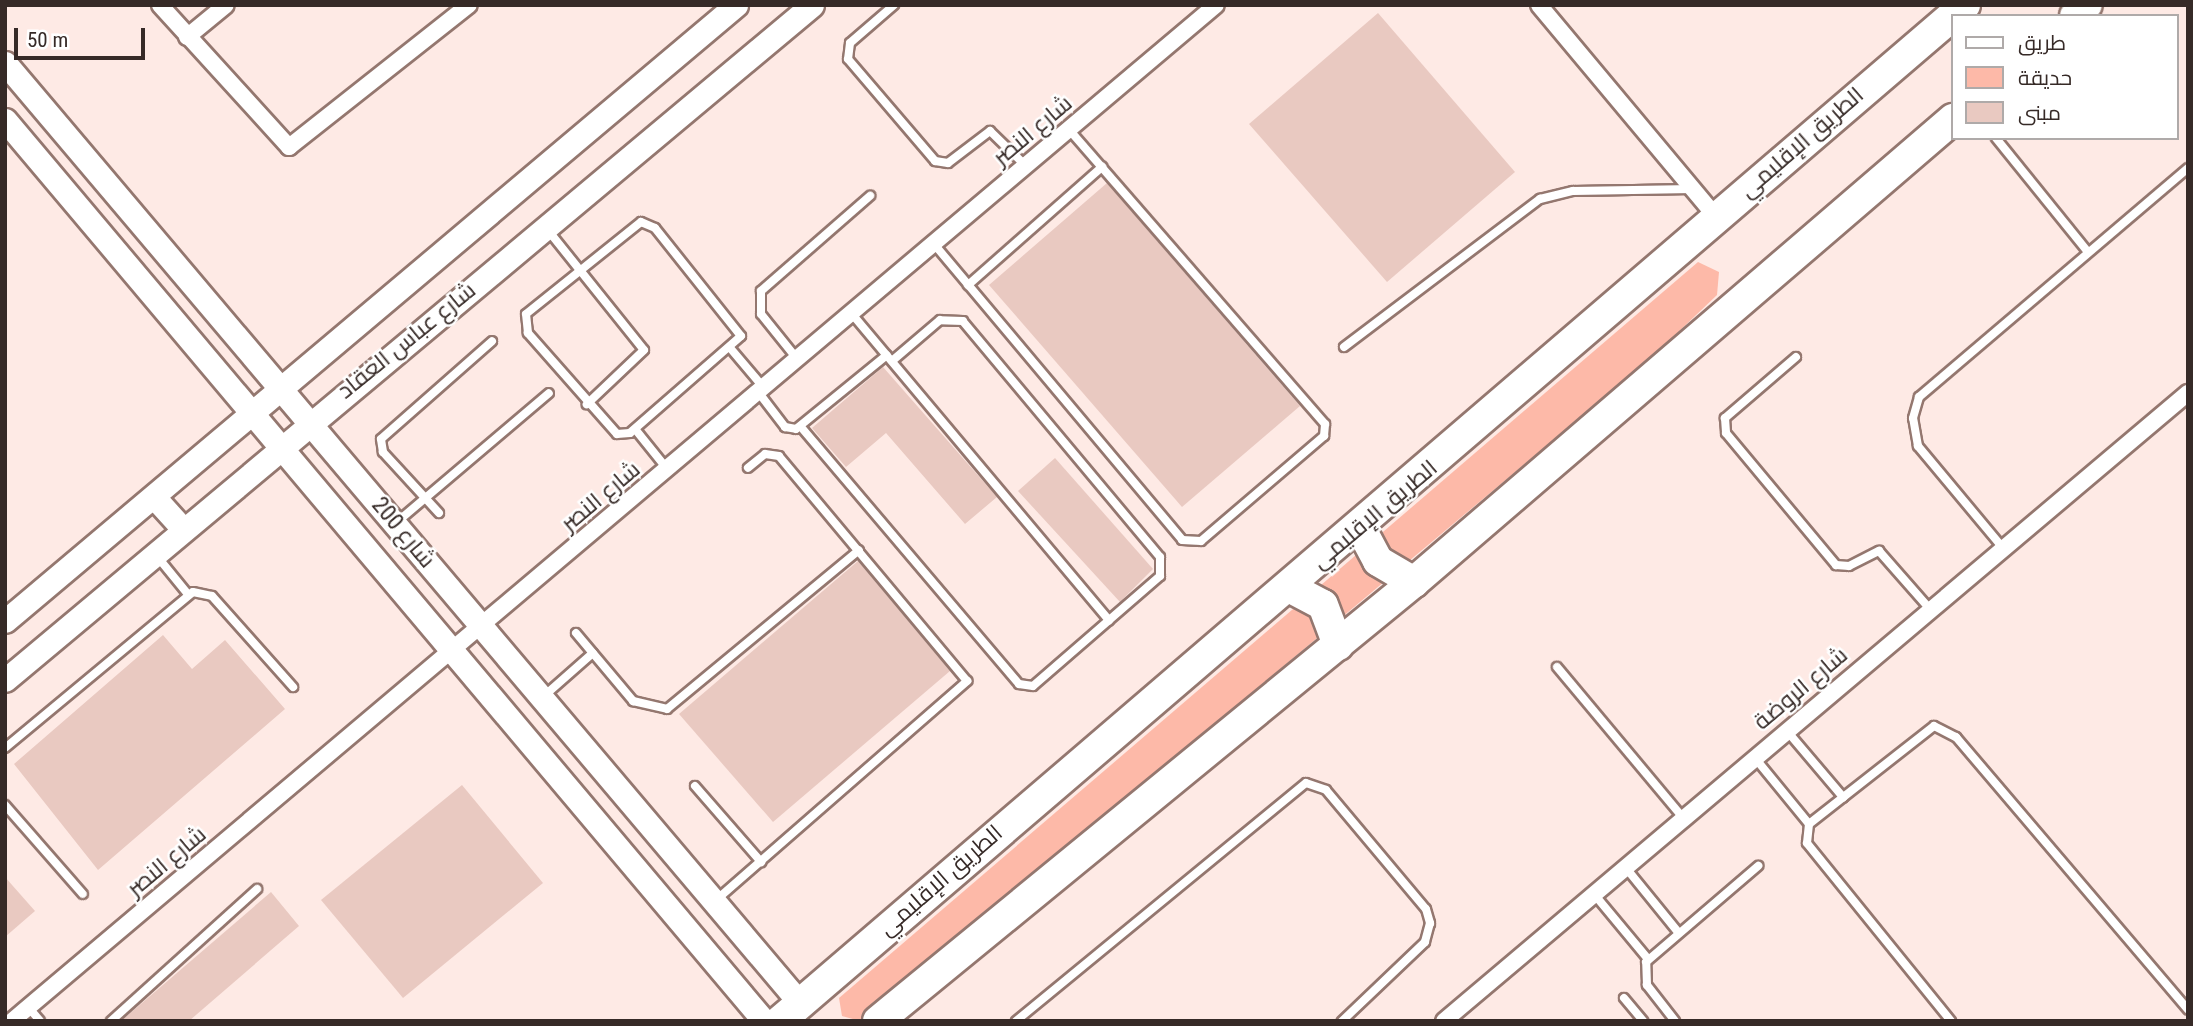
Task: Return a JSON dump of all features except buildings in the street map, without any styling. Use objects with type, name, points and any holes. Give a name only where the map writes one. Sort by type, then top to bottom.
[{"type":"highway","name":"الطريق الإقليمي","points":[[790,1012],[1289,587],[1361,529],[1952,16]]},
{"type":"highway","points":[[884,1018],[1414,582],[1952,120]]},
{"type":"highway","points":[[1361,529],[1378,561],[1414,582]]},
{"type":"highway","points":[[1289,587],[1323,606],[1338,645]]},
{"type":"street","points":[[160,5],[289,147],[469,5]]},
{"type":"street","points":[[187,37],[226,5]]},
{"type":"street","name":"شارع عباس العقاد","points":[[5,621],[736,5]]},
{"type":"street","name":"شارع عباس العقاد","points":[[5,680],[308,421],[547,228],[812,5]]},
{"type":"street","points":[[1539,5],[1717,218]]},
{"type":"street","name":"شارع النصر","points":[[12,1021],[456,651],[1211,7]]},
{"type":"street","name":"شارع 200","points":[[5,63],[714,902],[790,1012]]},
{"type":"street","name":"شارع 200","points":[[5,120],[456,651],[764,1021]]},
{"type":"street","name":"شارع الروضة","points":[[1444,1021],[2188,393]]},
{"type":"street","points":[[154,497],[183,529]]},
{"type":"lane","points":[[893,6],[850,43],[848,59],[935,161],[948,163],[989,131],[1026,166]]},
{"type":"lane","points":[[934,244],[1186,544],[1201,541],[1320,439],[1323,421],[1069,130]]},
{"type":"lane","points":[[1998,140],[2088,251]]},
{"type":"lane","points":[[968,285],[1102,167]]},
{"type":"lane","points":[[2003,548],[1918,446],[1915,408],[1926,387],[2188,168]]},
{"type":"lane","points":[[1344,347],[1540,199],[1573,191],[1693,189]]},
{"type":"lane","points":[[798,360],[761,314],[761,291],[870,196]]},
{"type":"lane","points":[[631,224],[651,225],[739,327],[732,349],[635,429],[613,433],[528,333],[525,320],[531,304],[631,224]]},
{"type":"lane","points":[[547,228],[644,350],[587,404]]},
{"type":"lane","points":[[852,314],[1109,621]]},
{"type":"lane","points":[[732,349],[785,427],[801,427],[940,320],[963,321],[1160,557],[1160,576],[1033,686],[1023,687],[801,427]]},
{"type":"lane","points":[[439,513],[383,452],[381,439],[492,341]]},
{"type":"lane","points":[[1796,357],[1725,418],[1726,433],[1836,565],[1849,566],[1879,551],[1930,609]]},
{"type":"lane","points":[[395,524],[549,393]]},
{"type":"lane","points":[[635,429],[668,470]]},
{"type":"lane","points":[[714,902],[967,681],[779,456],[765,454],[748,468]]},
{"type":"lane","points":[[576,633],[633,701],[667,709],[859,550]]},
{"type":"lane","points":[[155,553],[187,593],[212,596],[293,687]]},
{"type":"lane","points":[[5,748],[187,593]]},
{"type":"lane","points":[[542,698],[593,653]]},
{"type":"lane","points":[[1557,667],[1684,819]]},
{"type":"lane","points":[[1810,824],[1927,726],[1947,729],[2188,1010]]},
{"type":"lane","points":[[1787,731],[1843,797]]},
{"type":"lane","points":[[1755,758],[1810,824],[1813,856],[1951,1021]]},
{"type":"lane","points":[[1016,1021],[1307,783],[1326,790],[1426,909],[1430,922],[1425,942],[1342,1021]]},
{"type":"lane","points":[[695,786],[761,862]]},
{"type":"lane","points":[[5,805],[83,894]]},
{"type":"lane","points":[[1648,959],[1758,866]]},
{"type":"lane","points":[[1626,868],[1678,932]]},
{"type":"lane","points":[[111,1021],[257,889]]},
{"type":"lane","points":[[1594,894],[1648,959],[1647,985],[1675,1021]]},
{"type":"lane","points":[[1624,998],[1643,1021]]},
{"type":"lane","points":[[28,1007],[40,1021]]},
{"type":"green space","points":[[1698,262],[1719,272],[1717,295],[1650,359],[860,1021],[842,1016],[839,998]]}]
